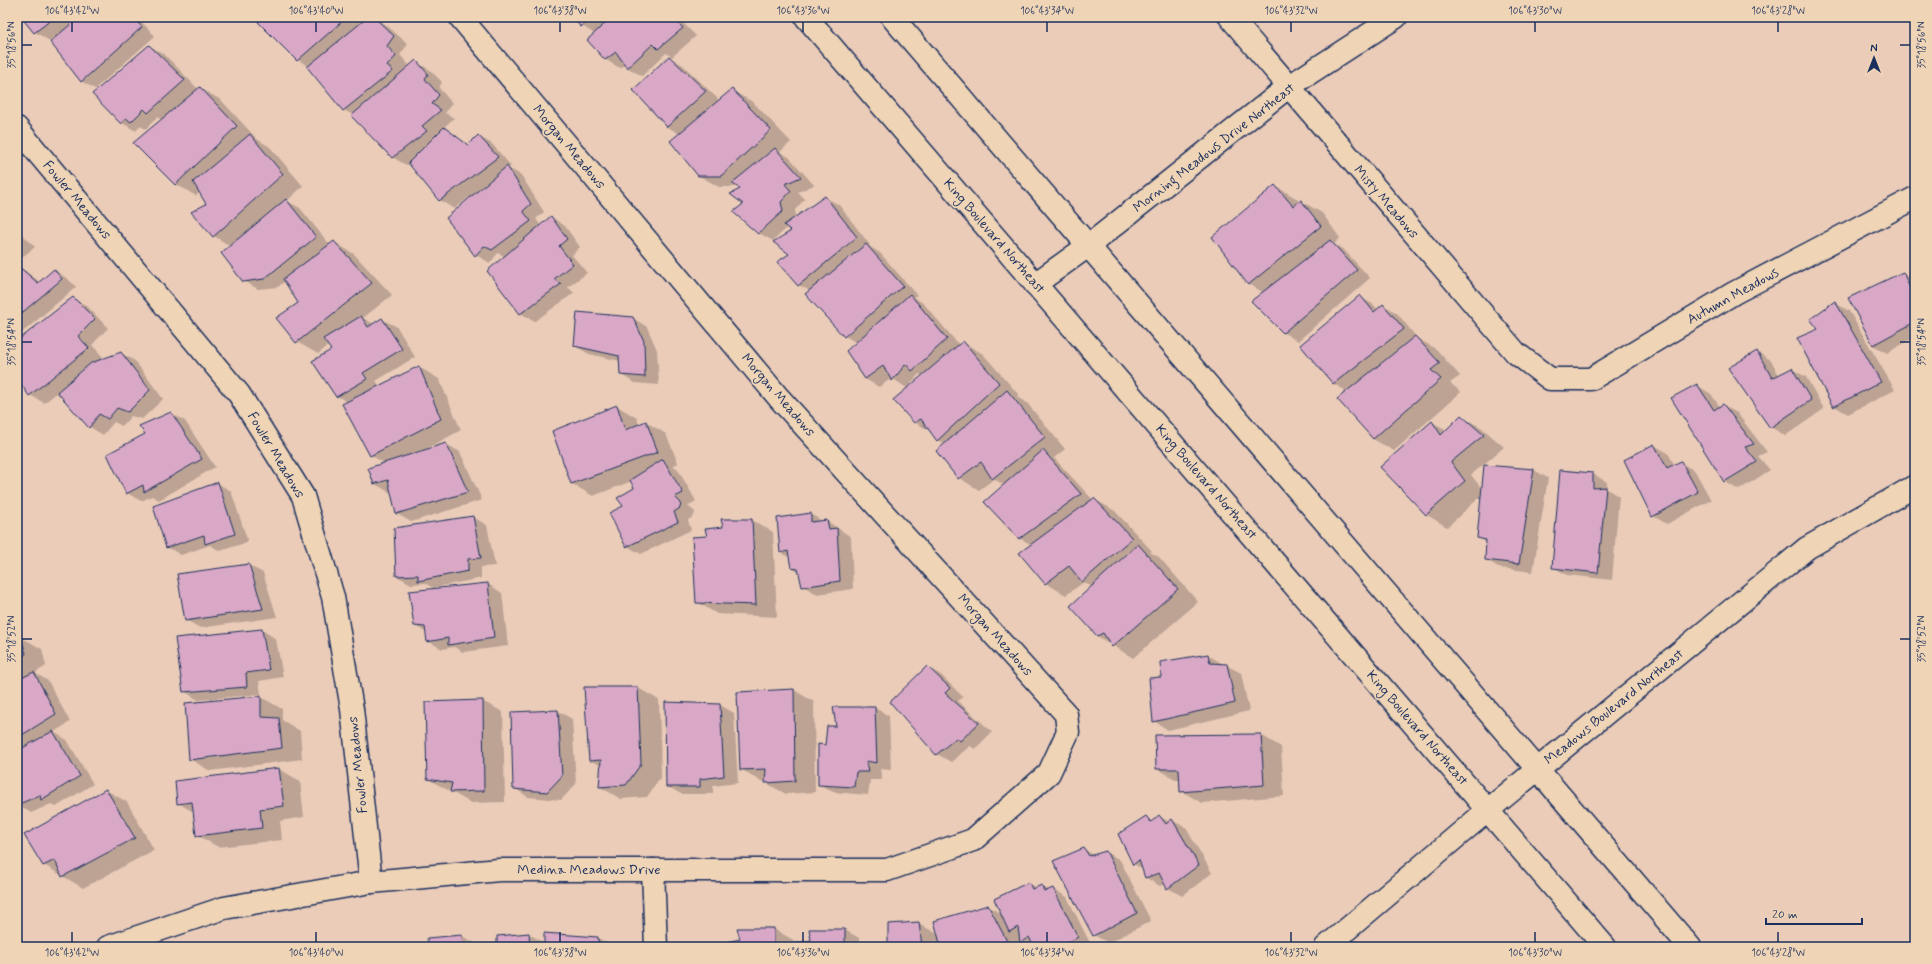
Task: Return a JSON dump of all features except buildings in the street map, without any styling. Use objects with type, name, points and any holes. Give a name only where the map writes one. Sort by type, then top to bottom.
[{"type":"street","name":"Morgan Meadows","points":[[460,17],[779,398],[1066,714],[1068,732],[1048,773]]},
{"type":"street","name":"King Boulevard Northeast","points":[[806,17],[1605,947]]},
{"type":"street","points":[[892,17],[1690,947]]},
{"type":"street","name":"Misty Meadows","points":[[1230,17],[1288,87],[1516,353],[1550,380]]},
{"type":"street","name":"Morning Meadows Drive Northeast","points":[[1035,284],[1088,246],[1288,87],[1396,17]]},
{"type":"street","name":"Fowler Meadows","points":[[17,128],[239,394],[303,496],[333,597],[352,709],[371,882]]},
{"type":"street","name":"Autumn Meadows","points":[[1550,380],[1591,380],[1734,293],[1915,198]]},
{"type":"street","name":"Meadows Boulevard Northeast","points":[[1326,947],[1488,810],[1807,548],[1915,486]]},
{"type":"street","name":"Medina Meadows Drive","points":[[108,947],[224,908],[371,882],[499,870],[887,870],[974,840],[1048,773]]},
{"type":"street","points":[[653,870],[656,947]]}]
